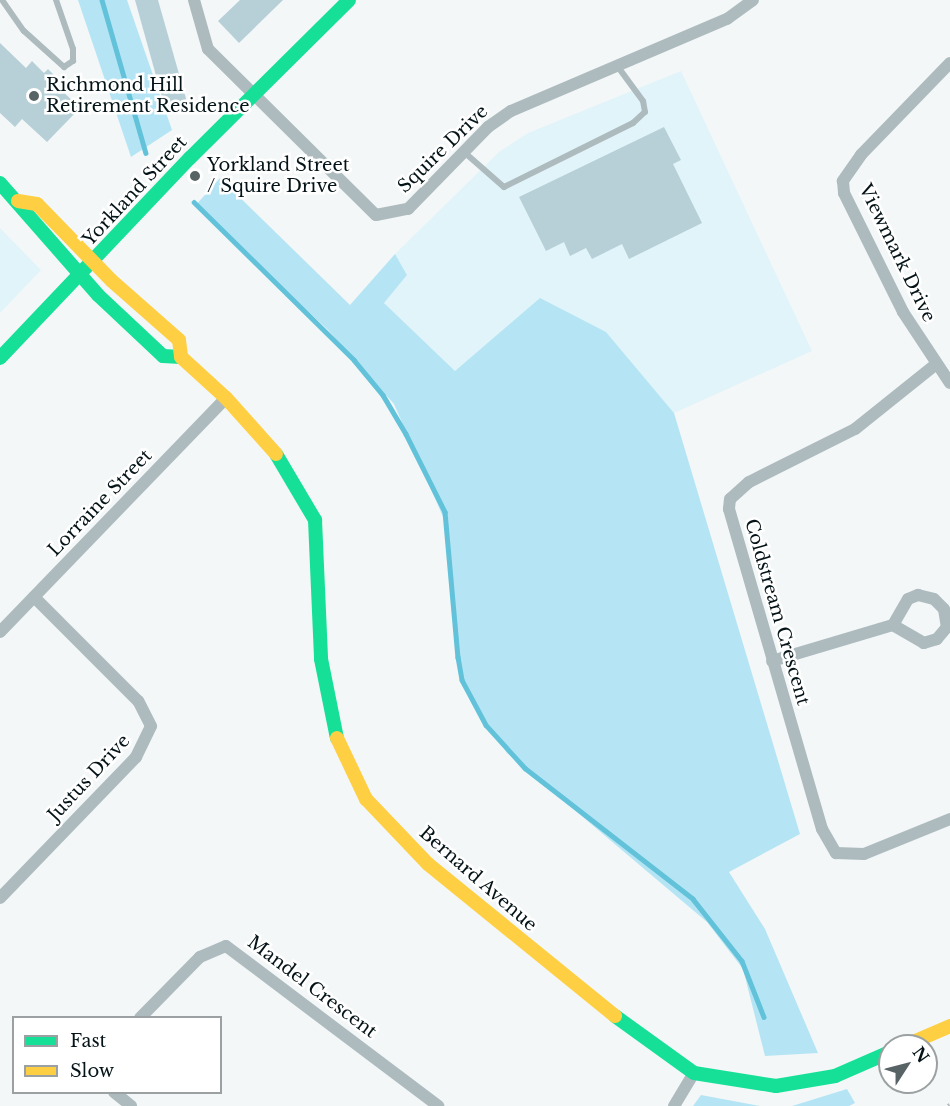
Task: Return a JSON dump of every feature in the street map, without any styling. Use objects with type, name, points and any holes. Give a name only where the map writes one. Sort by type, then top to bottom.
[{"type":"street","points":[[194,0],[208,49],[253,96]]},
{"type":"street","name":"Yorkland Street","points":[[0,358],[349,0]]},
{"type":"street","name":"Squire Drive","points":[[253,96],[376,215],[408,209],[464,151],[511,111],[727,19],[753,0]]},
{"type":"street","name":"Viewmark Drive","points":[[949,66],[854,162],[843,180],[844,193],[856,218],[935,365],[950,383]]},
{"type":"street","name":"Bernard Avenue","points":[[0,183],[18,201],[28,219],[81,273],[98,295],[163,356],[181,357],[226,398],[285,464],[315,520],[321,659],[336,737],[366,799],[428,864],[598,1003],[694,1073],[776,1086],[835,1076],[878,1057]]},
{"type":"street","name":"Bernard Avenue","points":[[18,201],[37,204],[112,281],[179,340],[181,357]]},
{"type":"street","name":"Coldstream Crescent","points":[[935,365],[855,429],[749,482],[730,499],[734,535],[822,829],[836,853],[864,854],[950,819]]},
{"type":"street","name":"Lorraine Street","points":[[0,632],[226,398]]},
{"type":"street","points":[[772,661],[893,625],[908,599],[918,595],[934,599],[944,609],[947,627],[937,639],[924,643],[893,625]]},
{"type":"street","name":"Justus Drive","points":[[0,898],[136,757],[151,726],[138,701],[34,597]]},
{"type":"street","name":"Mandel Crescent","points":[[141,1016],[200,957],[226,946],[438,1106]]},
{"type":"street","points":[[932,1034],[950,1026]]},
{"type":"street","points":[[675,1106],[694,1073]]},
{"type":"street","points":[[116,1094],[131,1106]]},
{"type":"lane","points":[[2,0],[24,31],[64,67],[73,61],[73,49],[56,0]]},
{"type":"lane","points":[[464,151],[504,187],[633,123],[645,112],[643,101],[618,67]]},
{"type":"shaded area","points":[[78,0],[127,0],[172,130],[131,157]]},
{"type":"shaded area","points":[[681,71],[812,351],[674,413],[606,332],[455,371],[384,303],[407,275],[395,254],[499,152],[528,133]]},
{"type":"shaded area","points":[[220,178],[350,305],[395,254],[407,275],[384,303],[455,371],[540,298],[606,332],[674,413],[800,834],[729,872],[765,929],[818,1053],[765,1056],[743,969],[707,922],[507,753],[460,681],[447,526],[394,404],[328,330],[195,206]]},
{"type":"shaded area","points":[[0,228],[41,270],[0,313]]},
{"type":"shaded area","points":[[847,1089],[855,1103],[849,1106],[792,1106]]},
{"type":"shaded area","points":[[701,1095],[760,1106],[693,1106]]},
{"type":"building","points":[[135,0],[158,0],[187,102],[165,108]]},
{"type":"building","points":[[240,0],[283,0],[239,43],[218,21]]},
{"type":"building","name":"Richmond Hill Retirement Residence","points":[[0,43],[26,68],[32,61],[44,73],[48,69],[59,80],[55,84],[80,108],[47,142],[22,119],[15,127],[0,113]]},
{"type":"building","points":[[664,127],[681,160],[673,164],[702,223],[629,259],[622,244],[592,259],[586,248],[570,256],[564,242],[546,251],[519,197]]},
{"type":"waterway","points":[[102,0],[146,153]]},
{"type":"waterway","points":[[194,202],[354,360],[383,395],[406,434],[445,512],[462,680],[486,725],[525,768],[693,899],[742,961],[764,1017]]},
{"type":"traffic: fast","points":[[0,358],[190,158],[349,0]]},
{"type":"traffic: fast","points":[[0,183],[98,295],[163,356],[181,357]]},
{"type":"traffic: fast","points":[[276,454],[315,520],[321,659],[337,738]]},
{"type":"traffic: fast","points":[[615,1016],[694,1073],[776,1086],[835,1076],[878,1057]]},
{"type":"traffic: slow","points":[[18,201],[37,204],[112,281],[179,340],[181,357],[226,398],[276,454]]},
{"type":"traffic: slow","points":[[337,738],[366,799],[428,864],[615,1016]]},
{"type":"traffic: slow","points":[[932,1034],[950,1026]]},
{"type":"place","name":"Richmond Hill Retirement Residence","points":[[34,96]]},
{"type":"place","name":"Yorkland Street / Squire Drive","points":[[195,176]]}]
